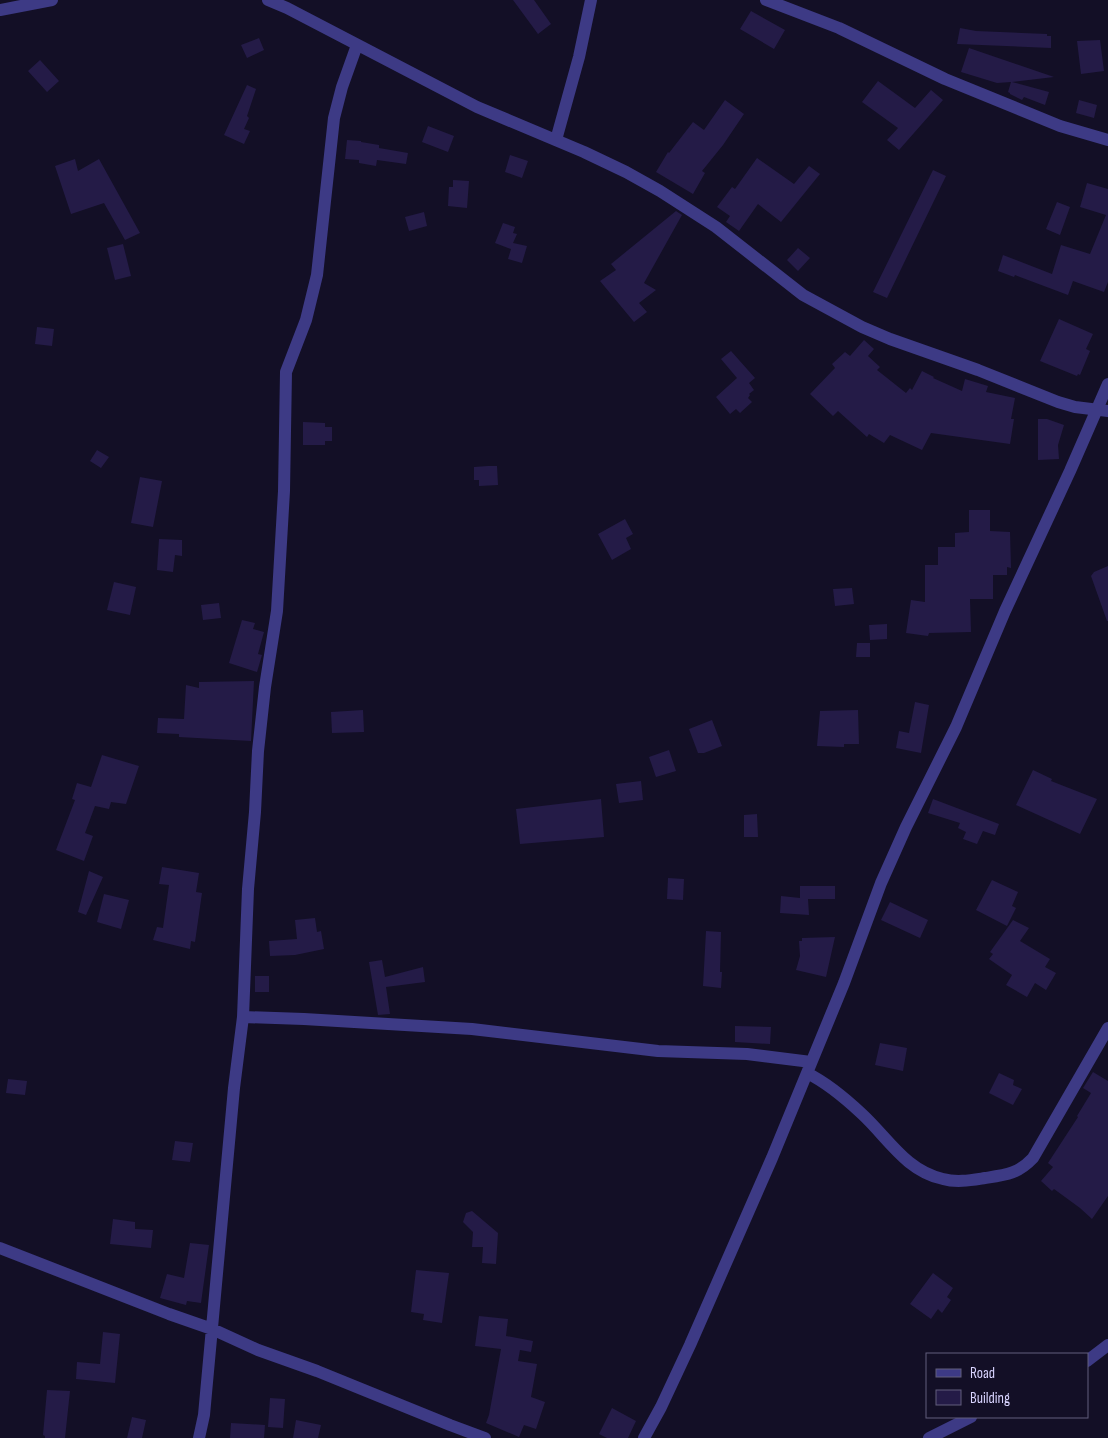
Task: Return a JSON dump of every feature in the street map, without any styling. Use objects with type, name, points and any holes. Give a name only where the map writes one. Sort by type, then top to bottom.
[{"type":"street","points":[[0,10],[52,0]]},
{"type":"street","points":[[268,0],[287,8],[477,107],[626,172],[660,191],[716,227],[803,295],[862,327],[1058,402],[1102,411]]},
{"type":"street","points":[[556,140],[579,57],[591,0]]},
{"type":"street","points":[[766,0],[839,28],[981,94],[1060,126],[1108,140]]},
{"type":"street","points":[[199,1438],[204,1415],[233,1096],[243,1017],[248,889],[258,751],[265,687],[277,610],[284,491],[286,372],[306,320],[318,275],[334,118],[342,87],[357,45]]},
{"type":"street","points":[[644,1438],[690,1345],[772,1158],[844,983],[881,883],[906,827],[956,727],[1005,611],[1070,471],[1102,411],[1108,384]]},
{"type":"street","points":[[243,1017],[472,1029],[658,1051],[747,1054],[809,1067],[820,1080],[862,1114],[898,1154],[911,1164],[927,1174],[944,1180],[964,1181],[1015,1173],[1025,1167],[1033,1158],[1108,1028]]},
{"type":"street","points":[[0,1248],[212,1329],[258,1350],[317,1371],[485,1438]]},
{"type":"street","points":[[1088,1360],[1108,1345]]},
{"type":"street","points":[[929,1438],[969,1418]]},
{"type":"building","points":[[513,0],[534,0],[551,24],[538,34]]},
{"type":"building","points":[[751,11],[785,30],[774,49],[740,29]]},
{"type":"building","points":[[960,28],[976,31],[1047,34],[1047,36],[1051,36],[1051,48],[957,44]]},
{"type":"building","points":[[259,38],[264,50],[247,58],[241,45]]},
{"type":"building","points":[[1100,40],[1104,71],[1081,74],[1077,41]]},
{"type":"building","points":[[969,48],[1054,77],[1012,82],[1049,92],[1045,105],[1024,97],[1022,100],[1010,94],[1008,92],[1011,82],[997,83],[961,72]]},
{"type":"building","points":[[40,60],[59,81],[47,92],[28,71]]},
{"type":"building","points":[[878,81],[915,108],[931,90],[943,100],[899,150],[887,140],[898,128],[862,102]]},
{"type":"building","points":[[247,85],[256,89],[247,116],[249,118],[244,129],[250,131],[244,144],[224,135]]},
{"type":"building","points":[[725,100],[744,114],[702,171],[705,173],[693,194],[656,172],[668,152],[693,122],[704,130]]},
{"type":"building","points":[[1079,100],[1097,105],[1094,118],[1076,113]]},
{"type":"building","points":[[428,126],[454,136],[448,152],[422,142]]},
{"type":"building","points":[[347,140],[361,141],[379,145],[379,148],[408,153],[406,164],[377,160],[376,166],[359,163],[359,160],[345,159]]},
{"type":"building","points":[[510,155],[528,161],[522,178],[505,172]]},
{"type":"building","points":[[757,158],[794,184],[809,166],[820,174],[781,222],[758,204],[739,231],[726,222],[730,216],[717,207],[732,187],[735,189]]},
{"type":"building","points":[[75,159],[78,171],[99,159],[140,233],[125,240],[104,203],[71,214],[55,166]]},
{"type":"building","points":[[933,170],[946,176],[887,298],[873,292]]},
{"type":"building","points":[[453,180],[469,181],[467,208],[448,206],[449,187],[453,187]]},
{"type":"building","points":[[1087,183],[1108,189],[1108,282],[1104,292],[1073,281],[1068,295],[1015,275],[1014,277],[998,271],[1003,255],[1052,274],[1061,245],[1090,254],[1106,215],[1080,207]]},
{"type":"building","points":[[1057,202],[1070,207],[1060,235],[1046,229]]},
{"type":"building","points":[[676,211],[682,215],[644,283],[656,290],[639,303],[647,312],[634,322],[600,281],[616,270],[611,264]]},
{"type":"building","points":[[424,212],[427,226],[409,231],[405,217]]},
{"type":"building","points":[[503,223],[515,227],[513,233],[517,234],[513,243],[527,246],[522,263],[508,259],[511,249],[495,243]]},
{"type":"building","points":[[123,244],[131,276],[115,280],[107,248]]},
{"type":"building","points":[[798,248],[810,258],[798,271],[787,260]]},
{"type":"building","points":[[1059,319],[1093,334],[1086,349],[1090,351],[1080,375],[1078,374],[1077,376],[1040,361]]},
{"type":"building","points":[[37,327],[54,329],[52,346],[35,344]]},
{"type":"building","points":[[864,340],[874,349],[868,356],[880,367],[877,370],[906,393],[910,388],[912,390],[922,371],[962,391],[965,379],[988,386],[986,392],[1015,398],[1011,419],[1014,419],[1010,444],[931,433],[922,450],[890,435],[884,443],[869,434],[867,437],[838,411],[833,416],[810,394],[835,368],[832,364],[845,352],[850,356]]},
{"type":"building","points":[[731,351],[755,378],[749,383],[754,390],[749,394],[748,398],[752,402],[740,413],[736,409],[730,414],[716,397],[737,378],[721,359]]},
{"type":"building","points":[[1038,419],[1047,419],[1064,425],[1058,445],[1059,459],[1038,460]]},
{"type":"building","points":[[303,422],[325,423],[325,427],[332,427],[332,441],[325,441],[325,445],[303,445]]},
{"type":"building","points":[[97,450],[109,457],[101,468],[90,461]]},
{"type":"building","points":[[497,466],[498,485],[479,486],[479,480],[474,480],[474,467]]},
{"type":"building","points":[[140,477],[162,481],[153,527],[131,523]]},
{"type":"building","points":[[969,510],[990,510],[990,531],[1010,532],[1011,568],[1007,567],[1007,575],[993,575],[993,599],[970,599],[971,632],[929,633],[928,636],[906,633],[911,600],[925,602],[925,565],[938,565],[938,547],[955,547],[955,533],[969,532]]},
{"type":"building","points":[[625,519],[633,534],[626,538],[631,549],[612,560],[598,534]]},
{"type":"building","points":[[159,539],[182,540],[182,556],[175,555],[173,572],[157,570]]},
{"type":"building","points":[[1108,566],[1107,621],[1091,576],[1094,572]]},
{"type":"building","points":[[114,582],[136,587],[130,615],[107,610]]},
{"type":"building","points":[[852,588],[854,604],[835,606],[833,589]]},
{"type":"building","points":[[219,603],[221,618],[203,620],[201,605]]},
{"type":"building","points":[[242,620],[255,623],[253,629],[264,632],[258,654],[262,655],[257,672],[229,663]]},
{"type":"building","points":[[887,624],[887,639],[870,640],[869,625]]},
{"type":"building","points":[[857,643],[870,643],[870,657],[856,657]]},
{"type":"building","points":[[254,681],[251,741],[179,737],[179,734],[157,733],[158,718],[184,719],[186,685],[199,688],[199,682]]},
{"type":"building","points":[[915,702],[929,705],[921,753],[896,748],[899,731],[909,733]]},
{"type":"building","points":[[363,710],[364,732],[332,733],[331,712]]},
{"type":"building","points":[[858,710],[859,744],[844,744],[844,747],[817,746],[820,711]]},
{"type":"building","points":[[712,720],[722,746],[704,753],[698,753],[689,729]]},
{"type":"building","points":[[669,750],[676,771],[656,777],[649,757]]},
{"type":"building","points":[[102,755],[139,766],[126,804],[111,802],[109,809],[95,806],[85,833],[93,836],[84,861],[56,850],[75,800],[72,799],[77,783],[91,787]]},
{"type":"building","points":[[1033,770],[1052,779],[1051,781],[1097,799],[1080,834],[1016,805]]},
{"type":"building","points":[[641,781],[643,800],[619,803],[616,784]]},
{"type":"building","points":[[601,799],[604,837],[520,844],[516,809]]},
{"type":"building","points":[[933,799],[999,824],[995,835],[983,831],[977,844],[963,839],[966,832],[958,828],[960,823],[928,813]]},
{"type":"building","points":[[757,814],[758,837],[744,837],[744,815]]},
{"type":"building","points":[[162,867],[199,873],[196,892],[202,893],[195,942],[191,941],[190,949],[153,940],[157,927],[163,928],[169,885],[159,884]]},
{"type":"building","points":[[89,871],[103,877],[86,915],[78,912]]},
{"type":"building","points":[[668,878],[684,879],[683,900],[667,899]]},
{"type":"building","points":[[992,880],[1018,892],[1012,906],[1016,908],[1007,926],[976,910]]},
{"type":"building","points":[[800,886],[835,886],[835,899],[808,899],[809,915],[780,913],[781,896],[800,898]]},
{"type":"building","points":[[104,894],[129,900],[121,929],[97,922]]},
{"type":"building","points":[[890,902],[928,920],[920,938],[881,920]]},
{"type":"building","points":[[315,918],[317,932],[321,931],[324,949],[295,955],[270,956],[269,941],[297,939],[295,920]]},
{"type":"building","points":[[1013,920],[1029,928],[1020,941],[1050,959],[1045,967],[1056,973],[1046,990],[1035,983],[1027,997],[1006,985],[1012,975],[989,959],[993,954],[990,952]]},
{"type":"building","points":[[706,931],[721,932],[721,988],[703,986]]},
{"type":"building","points":[[835,937],[826,977],[796,970],[800,956],[799,941],[802,941],[802,938]]},
{"type":"building","points":[[382,960],[385,977],[423,967],[425,982],[386,987],[390,1014],[378,1015],[369,962]]},
{"type":"building","points":[[255,976],[269,976],[269,992],[255,992]]},
{"type":"building","points":[[735,1026],[771,1027],[770,1044],[735,1042]]},
{"type":"building","points":[[880,1043],[907,1048],[903,1071],[875,1065]]},
{"type":"building","points":[[1093,1072],[1108,1081],[1108,1196],[1092,1219],[1080,1208],[1054,1189],[1052,1191],[1041,1181],[1053,1167],[1048,1163],[1091,1093],[1083,1088]]},
{"type":"building","points":[[999,1073],[1014,1080],[1013,1085],[1022,1089],[1013,1105],[989,1093]]},
{"type":"building","points":[[8,1079],[27,1081],[25,1095],[6,1093]]},
{"type":"building","points":[[175,1141],[193,1143],[190,1162],[172,1160]]},
{"type":"building","points":[[472,1211],[498,1233],[496,1264],[482,1263],[483,1247],[472,1247],[473,1232],[463,1222],[466,1213]]},
{"type":"building","points":[[113,1219],[135,1222],[135,1229],[153,1230],[151,1248],[110,1244]]},
{"type":"building","points":[[190,1243],[209,1245],[201,1303],[187,1301],[186,1305],[160,1298],[167,1274],[184,1278]]},
{"type":"building","points":[[416,1270],[449,1273],[442,1323],[423,1320],[424,1314],[411,1312]]},
{"type":"building","points":[[933,1273],[953,1288],[947,1297],[951,1300],[942,1313],[938,1309],[931,1319],[910,1304]]},
{"type":"building","points":[[479,1316],[508,1319],[506,1336],[533,1341],[531,1352],[520,1350],[518,1361],[537,1364],[531,1397],[545,1402],[536,1429],[524,1425],[519,1437],[486,1423],[501,1349],[475,1346]]},
{"type":"building","points":[[103,1332],[120,1334],[115,1383],[76,1379],[77,1362],[100,1364]]},
{"type":"building","points":[[47,1390],[70,1391],[65,1438],[45,1438],[43,1435]]},
{"type":"building","points":[[270,1398],[285,1399],[283,1428],[268,1427]]},
{"type":"building","points":[[612,1408],[636,1421],[628,1438],[607,1438],[599,1434]]},
{"type":"building","points":[[132,1417],[146,1420],[142,1438],[127,1438]]},
{"type":"building","points":[[296,1420],[321,1425],[318,1438],[293,1438]]},
{"type":"building","points":[[231,1423],[265,1425],[264,1438],[230,1438]]}]
